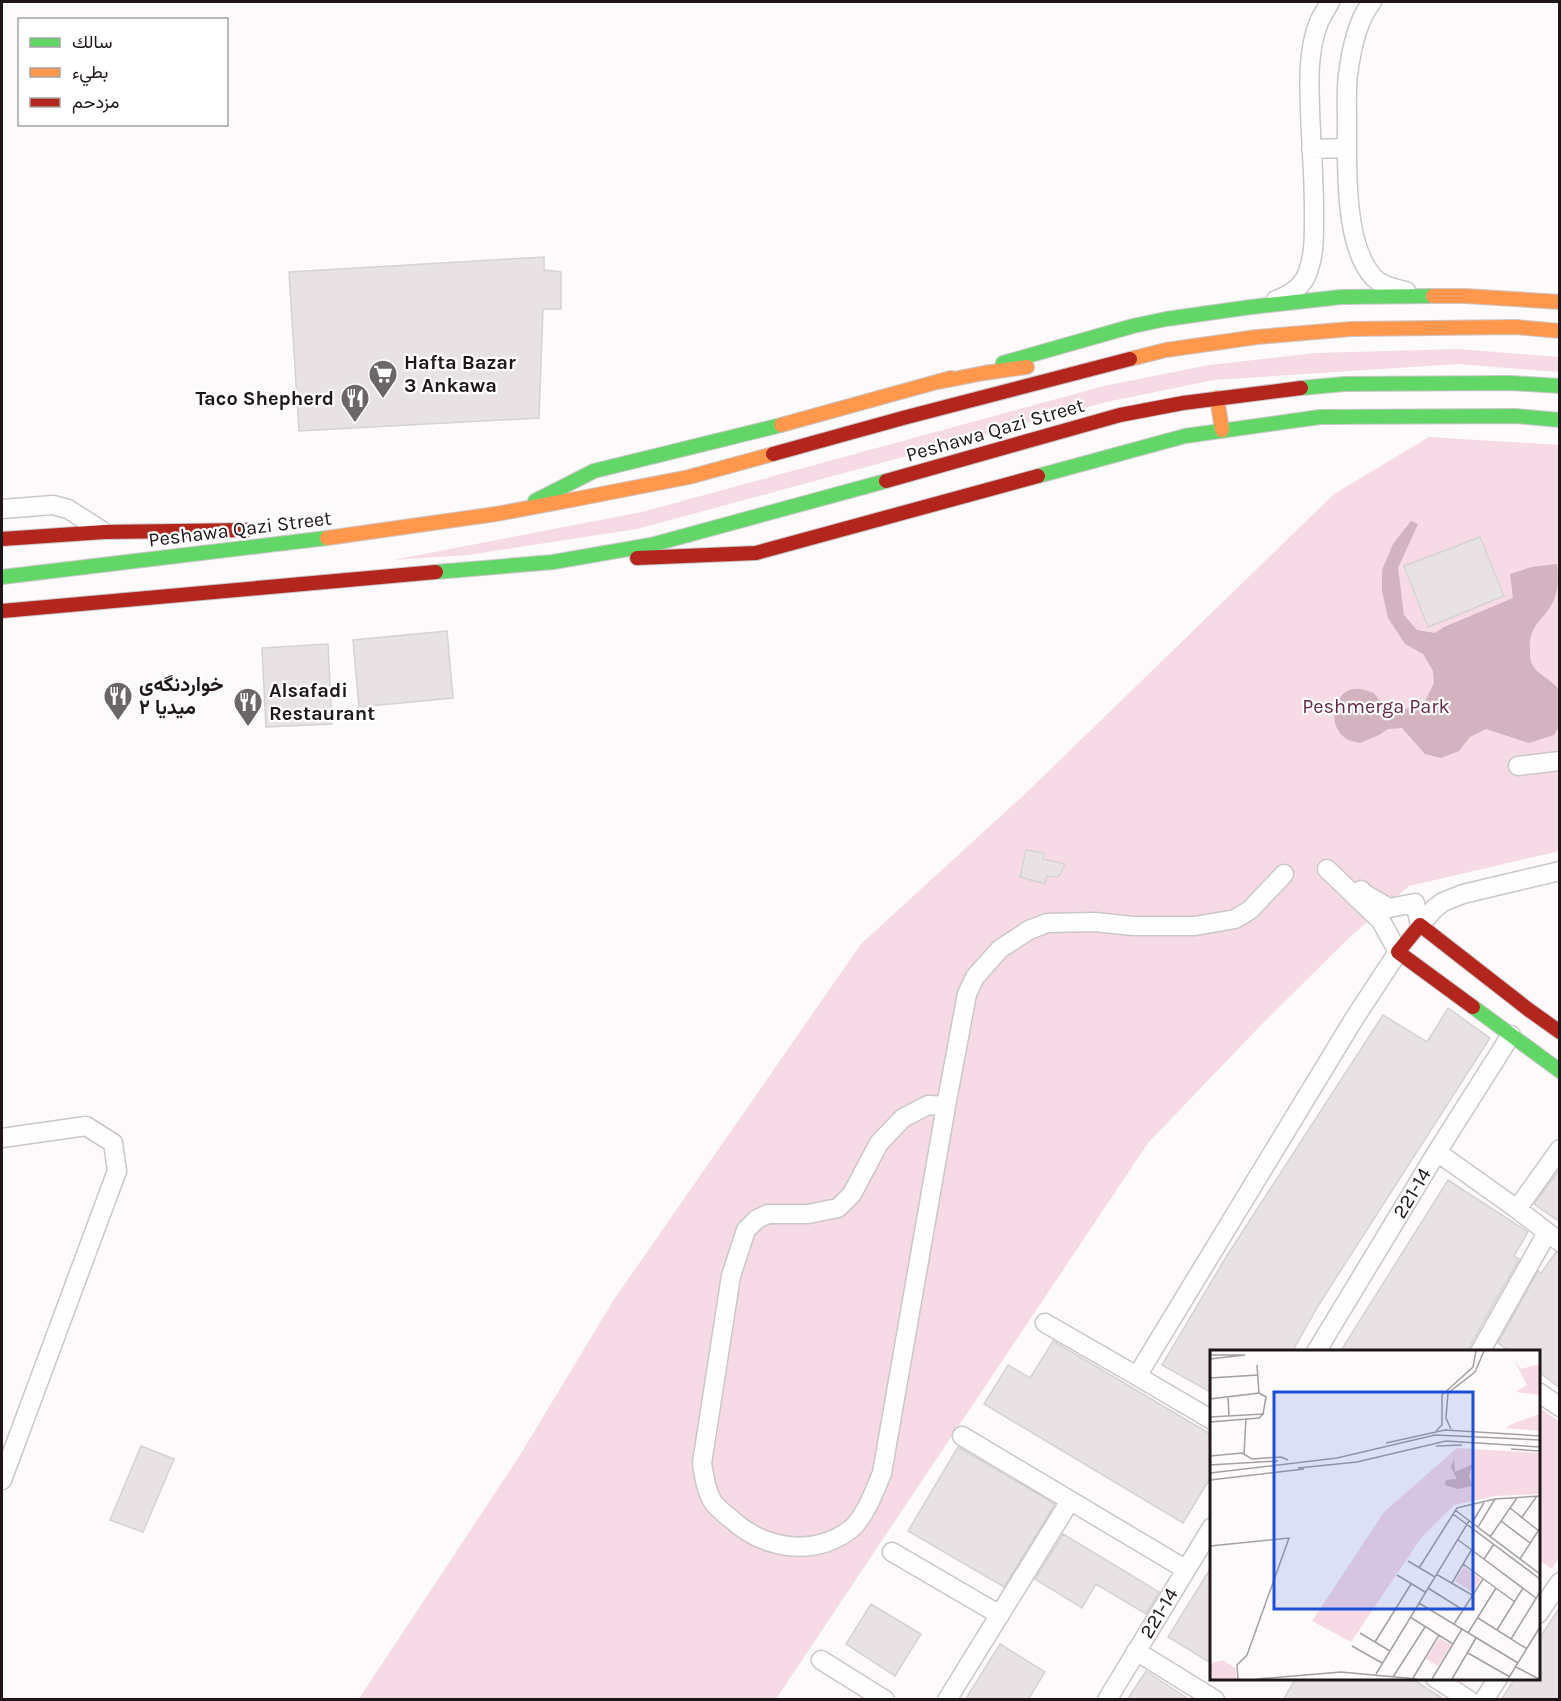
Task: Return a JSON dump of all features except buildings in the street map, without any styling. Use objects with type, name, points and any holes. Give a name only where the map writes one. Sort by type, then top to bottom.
[{"type":"main road","points":[[489,515],[543,498],[594,471],[754,433],[1133,326],[1166,319],[1341,297],[1465,296],[1560,302]]},
{"type":"main road","name":"Peshawa Qazi Street","points":[[2,577],[293,543],[489,515],[689,477],[903,418],[1166,350],[1257,337],[1351,329],[1516,327],[1560,331]]},
{"type":"main road","points":[[933,383],[984,373],[1166,350]]},
{"type":"main road","name":"Peshawa Qazi Street","points":[[2,611],[448,573],[553,562],[651,545],[1120,415],[1217,398],[1345,384],[1511,383],[1560,386]]},
{"type":"main road","points":[[894,394],[903,418]]},
{"type":"main road","points":[[1217,398],[1222,430]]},
{"type":"main road","points":[[553,562],[756,553],[1185,435],[1320,417],[1516,416],[1560,420]]},
{"type":"main road","name":"Peshawa Qazi Street","points":[[144,545],[291,530],[489,515]]},
{"type":"main road","points":[[2,538],[104,532],[261,530]]},
{"type":"main road","name":"Peshawa Qazi Street","points":[[302,598],[448,573]]},
{"type":"main road","points":[[1557,1025],[1520,1022],[1398,952],[1420,925],[1520,1022],[1560,1071]]},
{"type":"street","points":[[1251,307],[1289,294],[1302,283],[1307,275],[1312,257],[1314,232],[1309,80],[1312,49],[1319,22],[1330,2]]},
{"type":"street","points":[[1372,2],[1366,9],[1354,41],[1347,77],[1347,148],[1352,227],[1357,247],[1370,274],[1388,287],[1405,291],[1465,296]]},
{"type":"street","points":[[1311,149],[1347,148]]},
{"type":"street","points":[[2,509],[53,505],[68,509],[104,532]]},
{"type":"street","points":[[1518,766],[1560,761]]},
{"type":"street","points":[[1137,1376],[1354,1019],[1398,952],[1381,921],[1330,866],[1365,894],[1389,908],[1415,903],[1420,925]]},
{"type":"street","points":[[1420,925],[1443,902],[1463,894],[1560,871]]},
{"type":"street","points":[[946,1106],[928,1105],[903,1118],[879,1143],[852,1194],[838,1208],[808,1214],[768,1214],[757,1219],[746,1230],[731,1276],[702,1462],[705,1483],[713,1503],[738,1526],[762,1540],[788,1548],[824,1544],[852,1528],[871,1501],[883,1465],[967,994],[975,977],[1000,949],[1013,939],[1047,923],[1095,922],[1133,926],[1195,926],[1235,919],[1250,910],[1284,874]]},
{"type":"street","name":"221-14","points":[[1317,1350],[1437,1152],[1520,1022]]},
{"type":"street","points":[[2,1138],[86,1126],[113,1143],[117,1171],[5,1460],[2,1480]]},
{"type":"street","points":[[1517,1209],[1560,1149]]},
{"type":"street","points":[[1437,1152],[1553,1237],[1482,1350]]},
{"type":"street","points":[[1045,1323],[1210,1419]]},
{"type":"street","points":[[1540,1393],[1560,1407]]},
{"type":"street","points":[[962,1436],[1185,1569]]},
{"type":"street","points":[[948,1700],[1070,1501]]},
{"type":"street","name":"221-14","points":[[1107,1700],[1185,1569],[1210,1535]]},
{"type":"street","points":[[892,1552],[1000,1615]]},
{"type":"street","points":[[1540,1611],[1550,1586]]},
{"type":"street","points":[[1136,1651],[1215,1700]]},
{"type":"street","points":[[821,1660],[885,1700]]},
{"type":"street","points":[[1438,1680],[1469,1700]]},
{"type":"street","points":[[1484,1700],[1497,1680]]},
{"type":"green space","points":[[1458,349],[1559,357],[1559,372],[1458,364],[1214,380],[1106,402],[637,529],[468,555],[393,560],[642,512],[1104,386],[1209,365],[1316,353]]},
{"type":"green space","name":"Peshmerga Park","points":[[1429,437],[1559,445],[1559,851],[1409,886],[1350,937],[1263,1023],[1148,1143],[776,1699],[358,1700],[517,1460],[613,1301],[861,944],[1026,793],[1334,494]]},
{"type":"green space","points":[[1540,1408],[1559,1421],[1559,1557],[1552,1569],[1540,1561]]},
{"type":"shaded area","points":[[1411,521],[1418,524],[1398,568],[1404,615],[1417,630],[1435,633],[1513,598],[1510,574],[1532,567],[1557,564],[1558,585],[1555,597],[1552,605],[1534,628],[1530,642],[1532,664],[1559,690],[1559,726],[1554,735],[1529,743],[1486,729],[1470,737],[1459,751],[1441,758],[1425,754],[1402,728],[1388,729],[1360,743],[1348,740],[1340,733],[1334,717],[1338,700],[1343,694],[1351,690],[1362,689],[1374,693],[1379,700],[1390,707],[1403,709],[1424,703],[1434,683],[1433,671],[1423,654],[1405,644],[1388,618],[1382,591],[1382,570],[1393,544]]},
{"type":"traffic: fast","points":[[1003,363],[1133,326],[1166,319],[1341,297],[1433,296]]},
{"type":"traffic: fast","points":[[1301,388],[1345,384],[1511,383],[1560,386]]},
{"type":"traffic: fast","points":[[1038,476],[1185,436],[1320,417],[1516,416],[1560,420]]},
{"type":"traffic: fast","points":[[535,501],[594,471],[781,425]]},
{"type":"traffic: fast","points":[[436,572],[553,562],[651,545],[886,481]]},
{"type":"traffic: fast","points":[[2,577],[327,538]]},
{"type":"traffic: fast","points":[[1473,1007],[1560,1071]]},
{"type":"traffic: slow","points":[[1433,296],[1560,302]]},
{"type":"traffic: slow","points":[[1130,359],[1166,350],[1257,337],[1351,329],[1516,327],[1560,331]]},
{"type":"traffic: slow","points":[[933,383],[1027,367]]},
{"type":"traffic: slow","points":[[781,425],[951,378]]},
{"type":"traffic: slow","points":[[1217,398],[1222,430]]},
{"type":"traffic: slow","points":[[327,538],[496,514],[571,500],[689,477],[773,454]]},
{"type":"traffic: jam","points":[[773,454],[1130,359]]},
{"type":"traffic: jam","points":[[886,481],[1120,415],[1183,403],[1301,388]]},
{"type":"traffic: jam","points":[[637,558],[756,553],[1038,476]]},
{"type":"traffic: jam","points":[[2,539],[104,532],[247,530]]},
{"type":"traffic: jam","points":[[2,611],[436,572]]},
{"type":"traffic: jam","points":[[1473,1007],[1398,952],[1420,925],[1560,1032]]},
{"type":"place","name":"Hafta Bazar 3 Ankawa","points":[[383,400]]},
{"type":"place","name":"Taco Shepherd","points":[[355,424]]},
{"type":"place","name":"خواردنگەی میدیا ٢","points":[[118,722]]},
{"type":"place","name":"Alsafadi Restaurant","points":[[248,728]]}]
